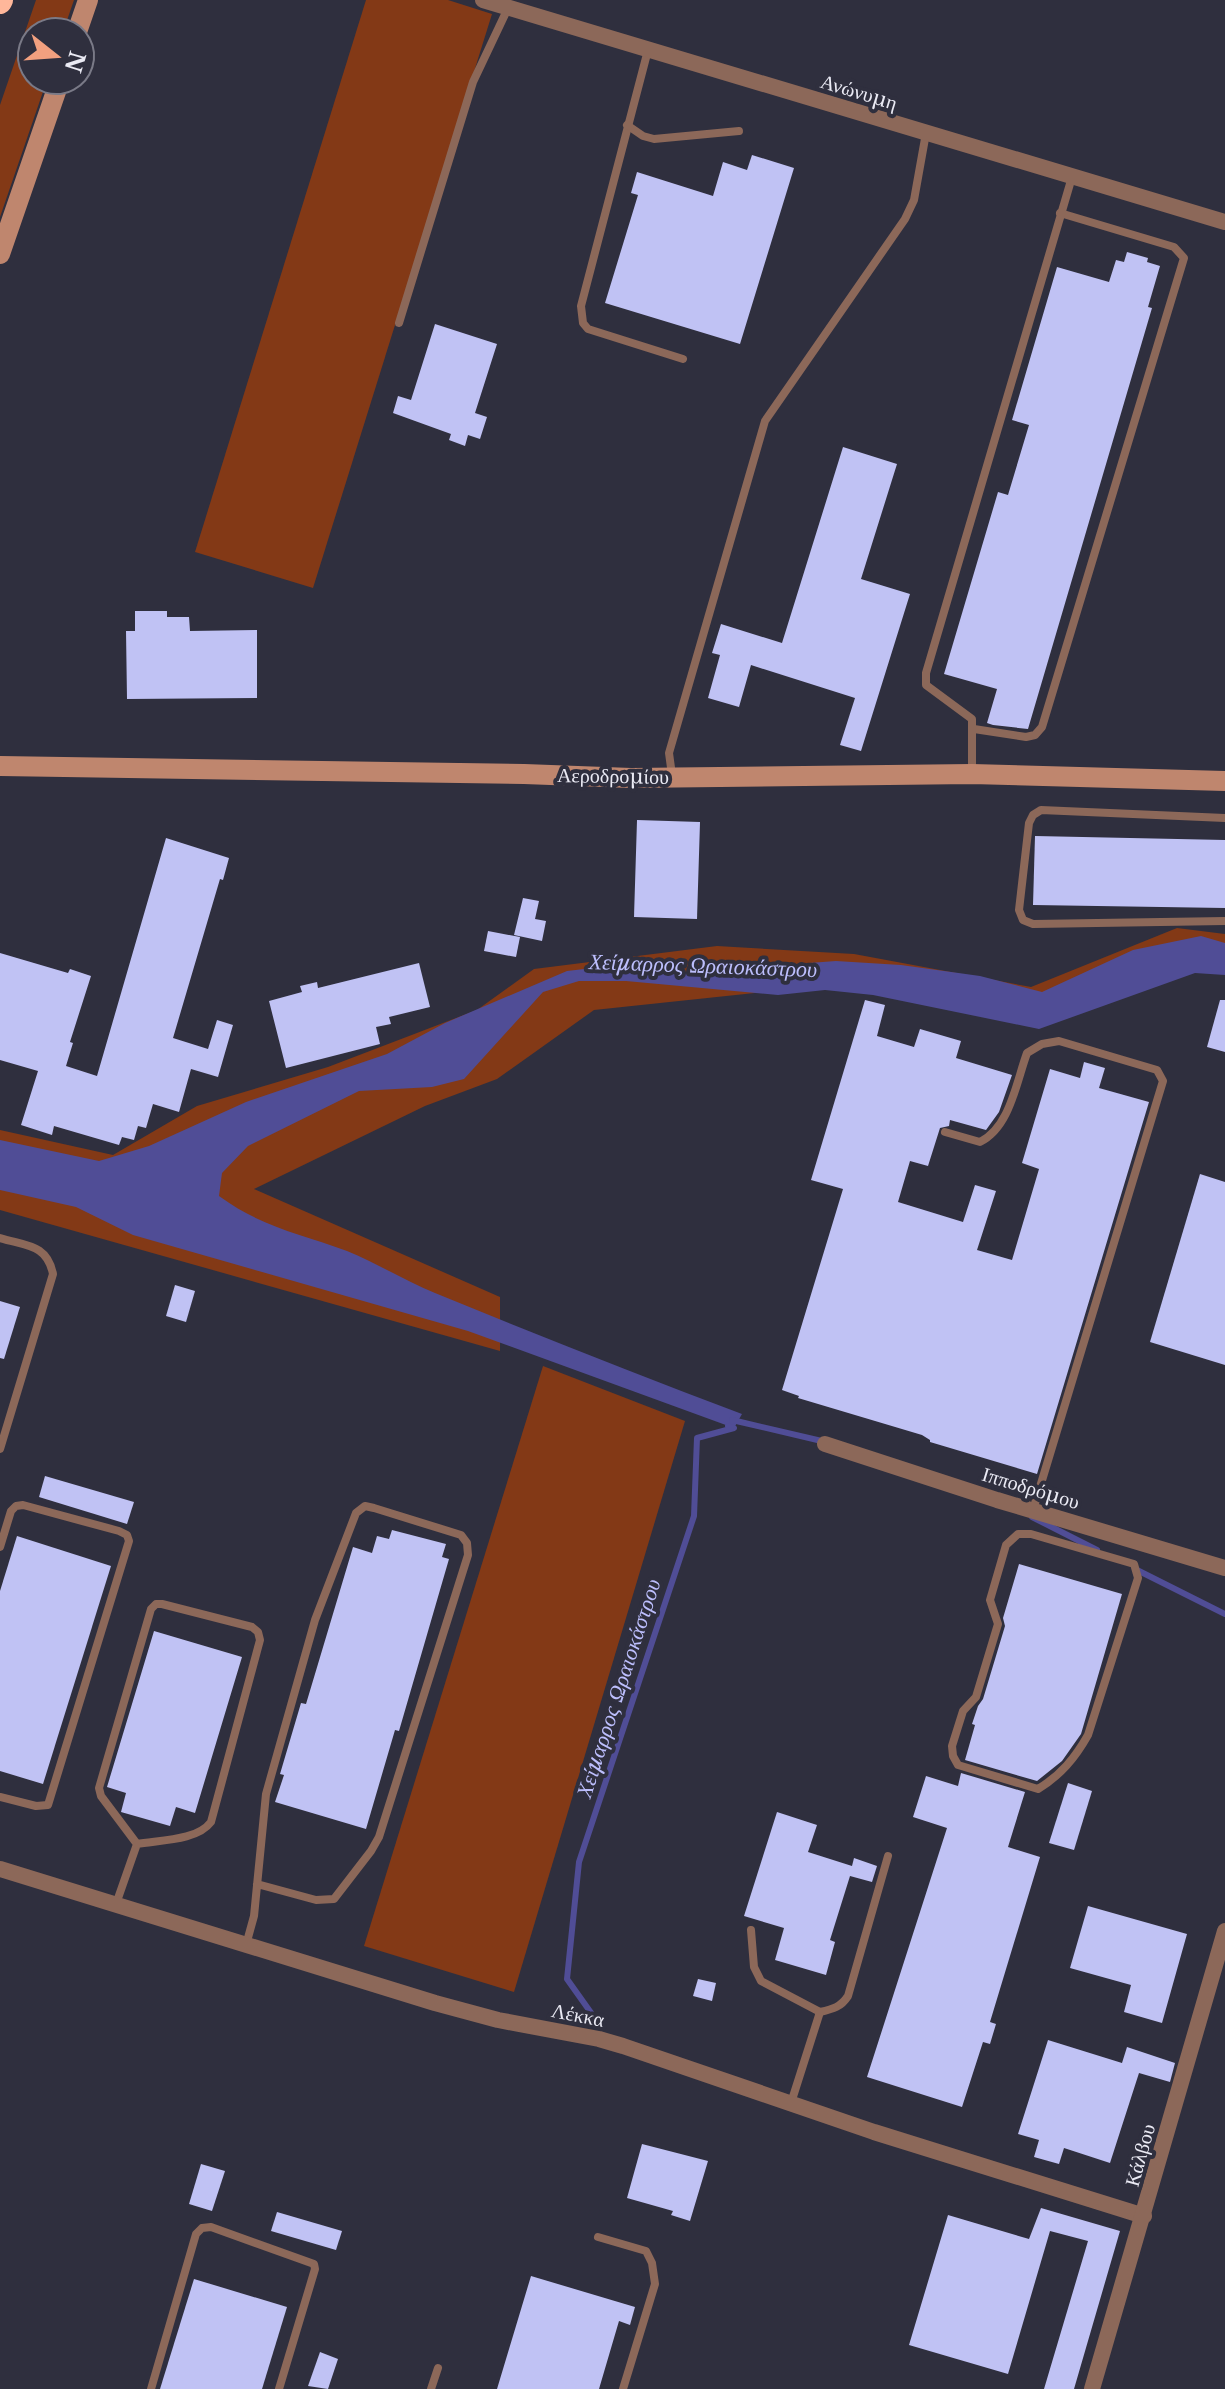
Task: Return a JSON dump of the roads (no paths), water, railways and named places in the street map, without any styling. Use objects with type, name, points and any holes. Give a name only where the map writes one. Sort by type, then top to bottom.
[{"type":"street","name":"Ανώνυμη","points":[[483,0],[1225,222]]},
{"type":"street","points":[[0,254],[54,96]]},
{"type":"street","name":"Αεροδρομίου","points":[[0,766],[673,778],[972,774],[1225,781]]},
{"type":"street","name":"Ιπποδρόμου","points":[[825,1444],[1225,1568]]},
{"type":"street","name":"Λέκκα","points":[[0,1869],[498,2020],[599,2039],[791,2104],[1144,2216]]},
{"type":"street","name":"Κάλβου","points":[[1092,2389],[1225,1931]]},
{"type":"lane","points":[[399,323],[473,82],[508,8]]},
{"type":"lane","points":[[649,49],[581,306],[583,323],[588,329],[683,359]]},
{"type":"lane","points":[[627,125],[643,136],[654,139],[739,131]]},
{"type":"lane","points":[[673,778],[669,753],[765,421],[905,219],[914,200],[926,133]]},
{"type":"lane","points":[[972,774],[972,719],[926,685],[926,673],[1072,176]]},
{"type":"lane","points":[[974,729],[1026,737],[1035,735],[1042,727],[1184,258],[1174,247],[1060,213]]},
{"type":"lane","points":[[1225,818],[1041,810],[1033,815],[1029,823],[1019,910],[1023,920],[1033,924],[1225,921]]},
{"type":"lane","points":[[945,1132],[980,1142],[994,1135],[1003,1122],[1027,1053],[1042,1044],[1059,1041],[1157,1070],[1163,1081],[1033,1510]]},
{"type":"lane","points":[[0,1238],[42,1250],[50,1259],[53,1274],[0,1449]]},
{"type":"lane","points":[[0,1547],[11,1511],[23,1505],[119,1531],[127,1535],[129,1541],[48,1805],[36,1806],[0,1797]]},
{"type":"lane","points":[[246,1946],[254,1916],[257,1884],[266,1794],[315,1620],[356,1513],[365,1506],[461,1535],[467,1543],[468,1555],[379,1837],[371,1851],[334,1899],[316,1900],[257,1884]]},
{"type":"lane","points":[[1134,1564],[1031,1534],[1018,1534],[1006,1545],[990,1600],[998,1624],[976,1697],[963,1711],[952,1746],[958,1765],[1038,1789],[1075,1758],[1088,1735],[1138,1578],[1134,1564],[1140,1542]]},
{"type":"lane","points":[[156,1604],[162,1604],[252,1627],[258,1632],[260,1640],[211,1822],[206,1829],[196,1833],[137,1844],[101,1796],[99,1788],[151,1609],[156,1604]]},
{"type":"lane","points":[[115,1905],[137,1844]]},
{"type":"lane","points":[[751,1930],[754,1967],[761,1981],[820,2012],[834,2009],[848,1996],[888,1856]]},
{"type":"lane","points":[[791,2104],[820,2012]]},
{"type":"lane","points":[[151,2389],[196,2234],[202,2228],[211,2227],[314,2264],[279,2389]]},
{"type":"lane","points":[[598,2237],[646,2251],[652,2263],[655,2284],[623,2389]]},
{"type":"lane","points":[[431,2389],[438,2368]]},
{"type":"waterway","name":"Χείμαρρος Ωραιοκάστρου","points":[[732,1420],[826,1442]]},
{"type":"waterway","name":"Χείμαρρος Ωραιοκάστρου","points":[[599,2024],[567,1979],[579,1862],[694,1516],[697,1438],[734,1428],[728,1426]]},
{"type":"waterway","name":"Χείμαρρος Ωραιοκάστρου","points":[[1032,1517],[1097,1550]]},
{"type":"waterway","name":"Χείμαρρος Ωραιοκάστρου","points":[[1135,1569],[1225,1614]]}]
